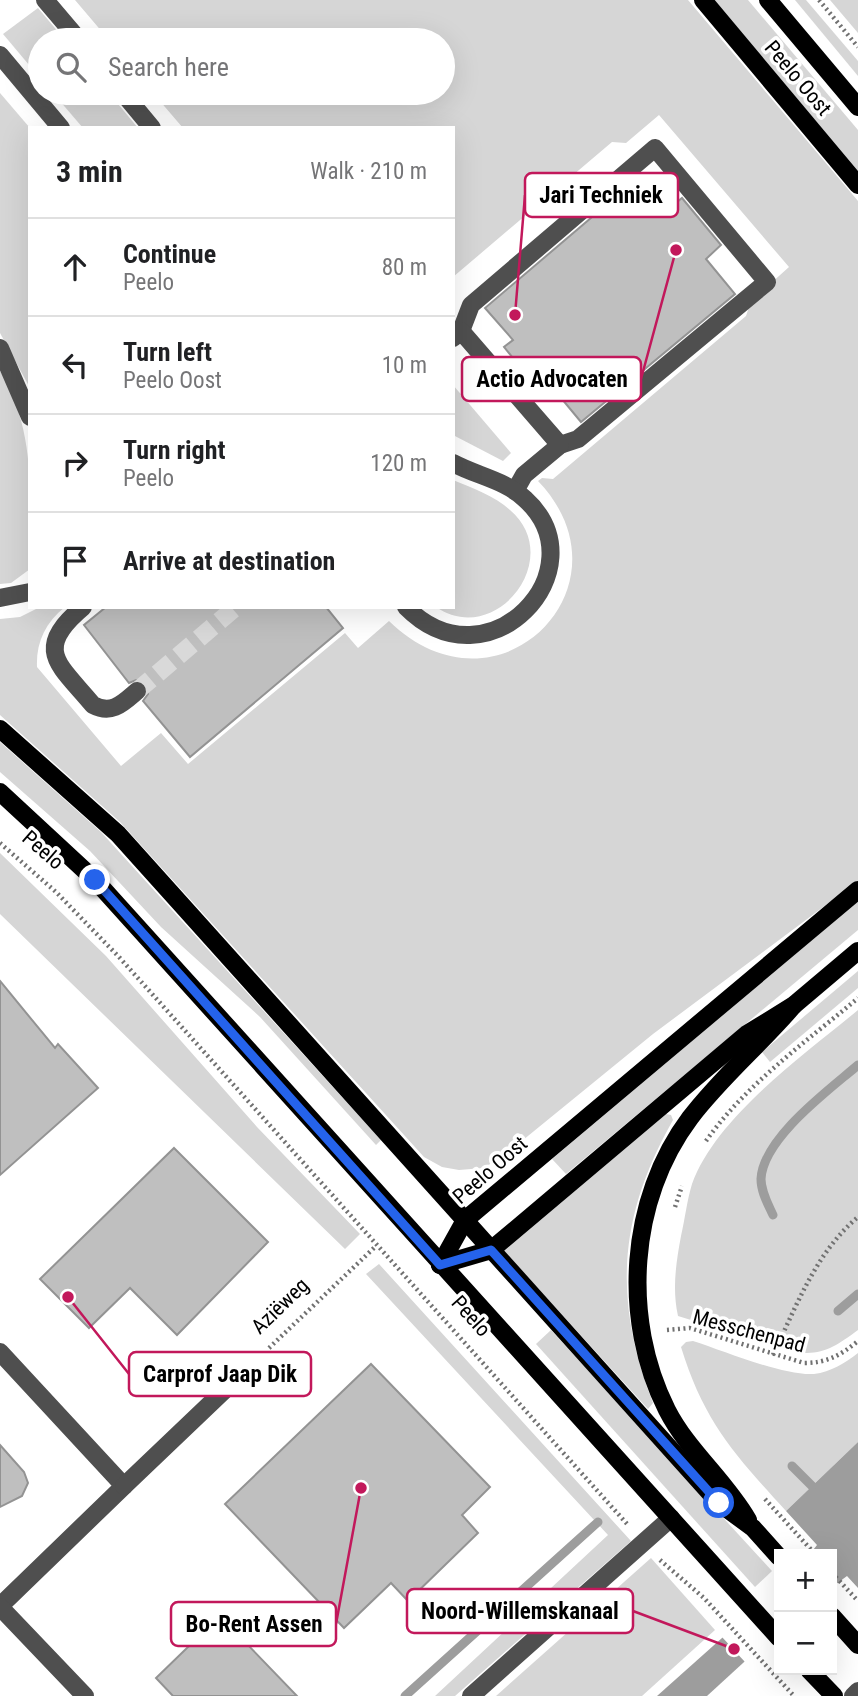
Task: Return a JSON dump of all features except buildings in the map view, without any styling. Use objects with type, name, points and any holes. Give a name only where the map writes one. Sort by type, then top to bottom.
[{"type":"main road","name":"Peelo Oost","points":[[703,0],[858,185]]},
{"type":"main road","name":"Peelo Oost","points":[[768,0],[858,107]]},
{"type":"main road","points":[[0,729],[118,834],[719,1503],[753,1528]]},
{"type":"main road","name":"Peelo","points":[[0,792],[95,880],[774,1632]]},
{"type":"main road","name":"Peelo Oost","points":[[440,1265],[465,1220],[858,890]]},
{"type":"main road","points":[[440,1265],[491,1250],[747,1034],[794,1005],[858,951]]},
{"type":"main road","points":[[774,1552],[753,1528],[733,1494],[686,1442],[666,1409],[652,1375],[640,1321],[639,1246],[649,1202],[664,1161],[688,1120],[717,1085],[759,1046],[794,1005]]},
{"type":"main road","points":[[837,1622],[858,1645]]},
{"type":"main road","points":[[814,1675],[834,1696]]},
{"type":"street","points":[[45,0],[69,28]]},
{"type":"street","points":[[0,55],[28,89]]},
{"type":"street","points":[[42,105],[59,126]]},
{"type":"street","points":[[133,105],[150,126]]},
{"type":"street","points":[[515,491],[524,475],[560,445],[578,439],[767,282],[654,148],[471,305],[457,335],[560,445]]},
{"type":"street","points":[[0,348],[28,412]]},
{"type":"street","points":[[408,609],[420,620],[459,636],[504,628],[529,608],[544,585],[548,546],[536,511],[515,491],[455,464]]},
{"type":"street","points":[[0,598],[28,592]]},
{"type":"street","points":[[81,609],[62,625],[55,637],[54,651],[59,664],[93,705],[99,708],[117,707],[137,691]]},
{"type":"street","points":[[0,1352],[124,1486]]},
{"type":"street","name":"Aziëweg","points":[[0,1607],[253,1363]]},
{"type":"street","points":[[471,1696],[671,1518]]},
{"type":"street","points":[[0,1607],[85,1696]]},
{"type":"street","points":[[853,1696],[858,1691]]},
{"type":"path","points":[[819,0],[858,47]]},
{"type":"path","name":"Peelo","points":[[0,843],[56,892],[119,957],[643,1542],[794,1696]]},
{"type":"path","points":[[703,1147],[724,1118],[755,1086],[858,999]]},
{"type":"path","points":[[671,1219],[683,1183]]},
{"type":"path","points":[[773,1355],[810,1278],[842,1230],[858,1217]]},
{"type":"path","name":"Aziëweg","points":[[253,1363],[376,1246]]},
{"type":"path","points":[[665,1320],[669,1341]]},
{"type":"path","name":"Messchenpad","points":[[667,1330],[690,1328],[804,1363],[821,1363],[838,1356],[858,1340]]},
{"type":"path","points":[[756,1489],[810,1549]]},
{"type":"path","points":[[837,1579],[858,1601]]},
{"type":"shaded area","points":[[75,0],[688,0],[858,201],[858,881],[653,1034],[501,1158],[483,1168],[459,1170],[442,1167],[424,1157],[120,822],[0,715],[0,619],[20,617],[36,609],[63,609],[43,634],[37,667],[121,766],[161,733],[188,764],[345,633],[358,648],[389,621],[431,650],[472,658],[510,651],[542,630],[564,599],[572,562],[565,521],[538,481],[542,478],[553,479],[746,316],[751,301],[789,267],[659,115],[626,143],[612,142],[455,275],[455,126],[181,126],[163,105],[455,105],[455,28],[99,28]]},
{"type":"shaded area","points":[[714,0],[748,0],[858,130],[858,171]]},
{"type":"shaded area","points":[[795,0],[806,0],[858,61],[858,76]]},
{"type":"shaded area","points":[[830,0],[858,0],[858,33]]},
{"type":"shaded area","points":[[38,8],[55,28],[28,28],[28,64],[3,34]]},
{"type":"shaded area","points":[[0,93],[28,126],[28,384],[0,333]]},
{"type":"shaded area","points":[[63,105],[119,105],[136,126],[81,126]]},
{"type":"shaded area","points":[[0,371],[12,394],[26,442],[28,570],[11,583],[0,584]]},
{"type":"shaded area","points":[[455,387],[511,453],[503,461],[455,436]]},
{"type":"shaded area","points":[[455,481],[490,496],[510,510],[525,530],[530,551],[527,573],[516,592],[501,607],[481,616],[459,617],[441,609],[455,609]]},
{"type":"shaded area","points":[[0,742],[101,832],[381,1140],[376,1145],[260,1017],[161,927],[90,851],[0,772]]},
{"type":"shaded area","points":[[0,853],[106,956],[257,1127],[360,1234],[345,1249],[0,914]]},
{"type":"shaded area","points":[[858,901],[858,930],[566,1174],[552,1159]]},
{"type":"shaded area","points":[[858,971],[858,988],[770,1062],[762,1052]]},
{"type":"shaded area","points":[[858,1010],[858,1330],[829,1348],[805,1353],[678,1316],[675,1286],[679,1246],[690,1190],[704,1159],[741,1111],[764,1088]]},
{"type":"shaded area","points":[[666,1114],[671,1115],[673,1120],[641,1191],[627,1259],[627,1294],[632,1329],[640,1365],[653,1403],[648,1409],[504,1251]]},
{"type":"shaded area","points":[[379,1264],[631,1541],[455,1696],[435,1696],[608,1535],[366,1274]]},
{"type":"shaded area","points":[[551,1330],[772,1571],[755,1587],[536,1344]]},
{"type":"shaded area","points":[[693,1341],[801,1374],[826,1371],[843,1364],[858,1353],[858,1442],[786,1511],[736,1454],[711,1417],[681,1347],[686,1342]]},
{"type":"shaded area","points":[[858,1442],[858,1588],[847,1576],[837,1583],[837,1549],[814,1549],[817,1545],[786,1511]]},
{"type":"shaded area","points":[[651,1558],[715,1630],[642,1696],[496,1696]]},
{"type":"shaded area","points":[[774,1591],[774,1635],[707,1696],[657,1696]]},
{"type":"pier","points":[[774,1590],[774,1636],[745,1662],[722,1637]]},
{"type":"waterway","points":[[773,1215],[763,1193],[761,1179],[773,1147],[799,1116],[858,1065]]},
{"type":"waterway","points":[[838,1311],[858,1294]]},
{"type":"waterway","points":[[792,1466],[812,1486]]},
{"type":"waterway","points":[[405,1696],[598,1522]]},
{"type":"tunnel","points":[[137,691],[234,609]]},
{"type":"place","name":"Actio Advocaten","points":[[676,250]]},
{"type":"place","name":"Jari Techniek","points":[[515,315]]},
{"type":"place","name":"Carprof Jaap Dik","points":[[68,1297]]},
{"type":"place","name":"Bo-Rent Assen","points":[[361,1488]]},
{"type":"place","name":"Noord-Willemskanaal","points":[[734,1649]]},
{"type":"route","points":[[95,880],[440,1265],[491,1250],[719,1503]]}]
